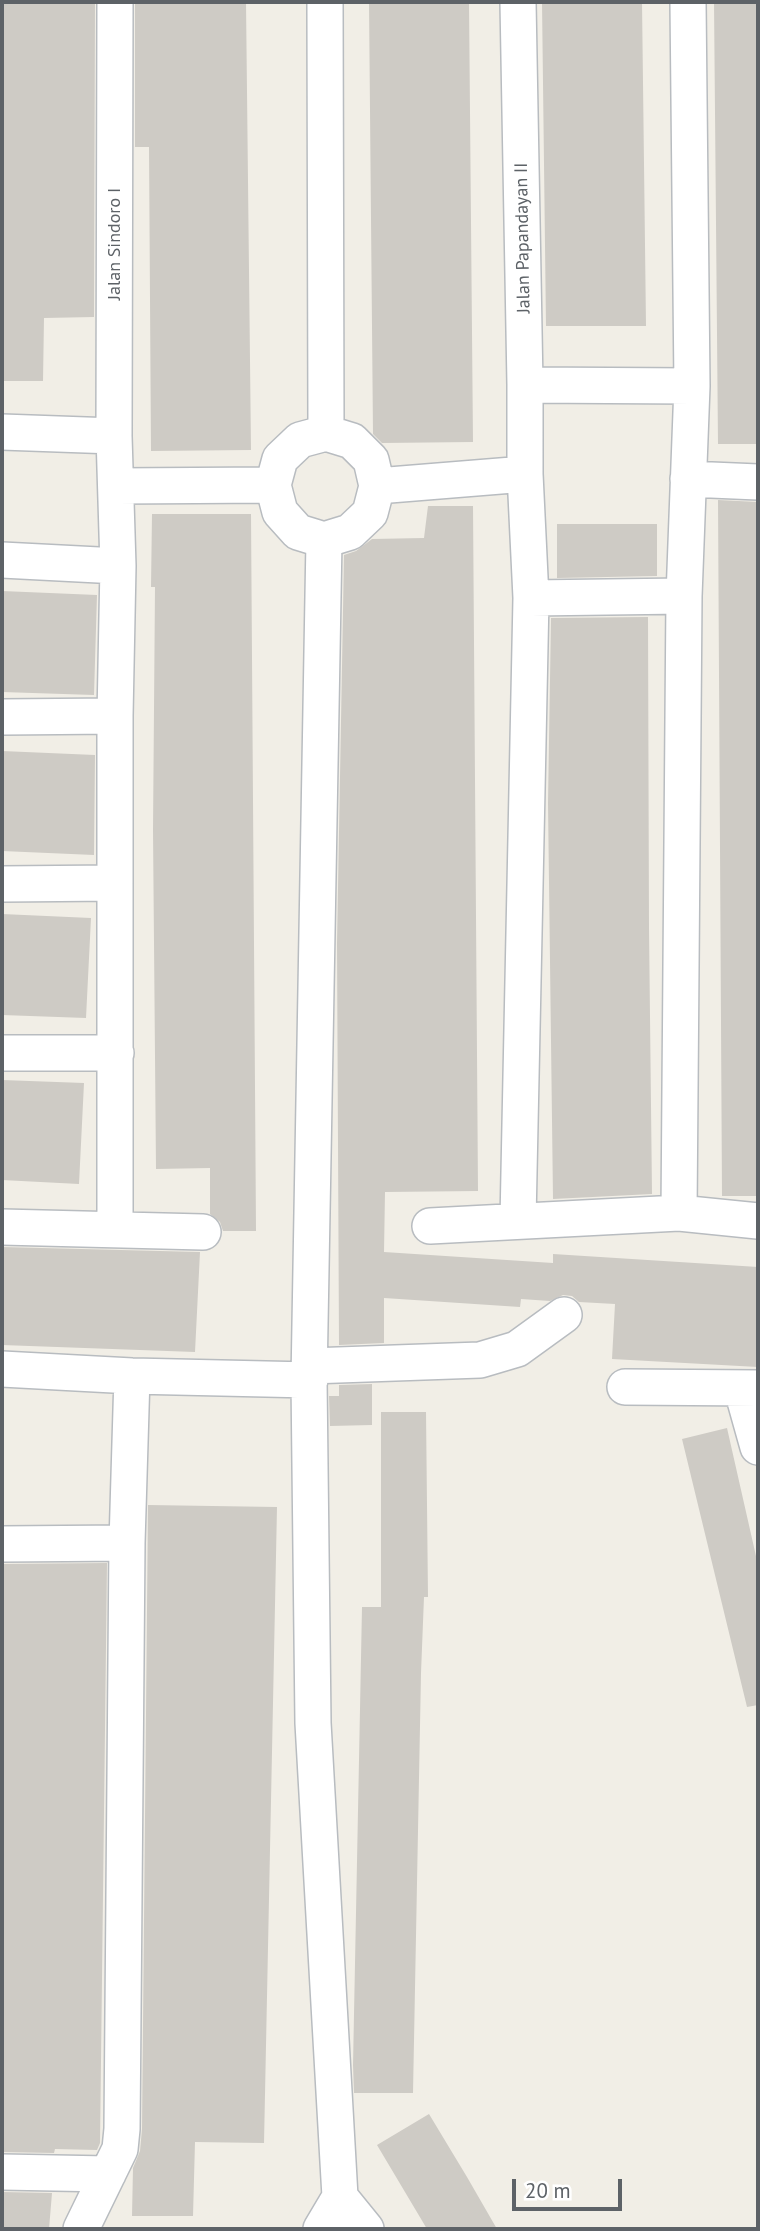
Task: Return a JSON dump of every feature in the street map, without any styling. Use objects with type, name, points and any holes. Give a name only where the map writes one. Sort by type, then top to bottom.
[{"type":"street","name":"Jalan Sindoro I","points":[[115,2],[114,436],[118,566],[115,716],[115,1229]]},
{"type":"street","points":[[325,2],[326,433]]},
{"type":"street","name":"Jalan Papandayan II","points":[[518,2],[525,474],[531,598],[519,1220]]},
{"type":"street","points":[[679,1213],[684,596],[692,386],[688,2]]},
{"type":"street","points":[[525,385],[692,386]]},
{"type":"street","points":[[2,432],[114,436]]},
{"type":"street","points":[[326,433],[352,440],[371,460],[377,486],[370,513],[351,532],[324,540],[298,532],[280,512],[273,485],[280,459],[300,440],[326,433]]},
{"type":"street","points":[[377,486],[525,474]]},
{"type":"street","points":[[688,479],[758,482]]},
{"type":"street","points":[[117,486],[273,485]]},
{"type":"street","points":[[321,2229],[340,2197],[313,1723],[310,1373],[324,540]]},
{"type":"street","points":[[2,560],[118,566]]},
{"type":"street","points":[[531,598],[684,596]]},
{"type":"street","points":[[2,718],[115,716]]},
{"type":"street","points":[[2,884],[116,883]]},
{"type":"street","points":[[2,1053],[116,1053]]},
{"type":"street","points":[[430,1226],[679,1213],[758,1221]]},
{"type":"street","points":[[2,1227],[204,1232]]},
{"type":"street","points":[[2,1368],[132,1376],[310,1373],[480,1360],[517,1349],[564,1315]]},
{"type":"street","points":[[81,2229],[120,2149],[122,2129],[127,1543],[132,1376]]},
{"type":"street","points":[[625,1387],[750,1389],[758,1447]]},
{"type":"street","points":[[2,1544],[127,1543]]},
{"type":"street","points":[[2,2172],[108,2174]]},
{"type":"street","points":[[340,2197],[366,2229]]},
{"type":"building","points":[[2,2],[95,2],[94,317],[44,318],[43,381],[2,381]]},
{"type":"building","points":[[135,2],[246,2],[251,450],[151,451],[149,147],[135,147]]},
{"type":"building","points":[[369,2],[469,2],[473,442],[382,443],[373,434]]},
{"type":"building","points":[[542,2],[642,2],[646,326],[546,326]]},
{"type":"building","points":[[714,2],[758,2],[758,444],[718,444]]},
{"type":"building","points":[[718,500],[758,502],[758,1196],[722,1196]]},
{"type":"building","points":[[428,506],[473,506],[478,1191],[385,1192],[384,1252],[553,1263],[553,1254],[758,1267],[758,1367],[612,1359],[615,1304],[579,1302],[572,1296],[563,1295],[550,1301],[521,1299],[520,1307],[384,1298],[384,1343],[339,1345],[337,943],[344,555],[356,551],[372,539],[424,538]]},
{"type":"building","points":[[152,514],[251,514],[256,1231],[223,1231],[220,1222],[210,1214],[210,1168],[156,1169],[153,830],[155,587],[151,587]]},
{"type":"building","points":[[557,524],[657,524],[657,576],[557,578]]},
{"type":"building","points":[[2,591],[97,595],[94,695],[2,692]]},
{"type":"building","points":[[648,617],[652,1194],[553,1199],[548,803],[551,618]]},
{"type":"building","points":[[2,751],[95,755],[94,855],[2,851]]},
{"type":"building","points":[[2,914],[91,918],[86,1018],[2,1015]]},
{"type":"building","points":[[2,1080],[84,1083],[79,1184],[2,1180]]},
{"type":"building","points":[[2,1247],[200,1252],[195,1352],[2,1345]]},
{"type":"building","points":[[372,1384],[372,1425],[330,1426],[329,1396],[339,1396],[339,1385]]},
{"type":"building","points":[[381,1412],[426,1412],[428,1597],[424,1597],[421,1673],[413,2093],[354,2093],[362,1607],[381,1607]]},
{"type":"building","points":[[727,1428],[758,1565],[758,1705],[747,1707],[682,1439]]},
{"type":"building","points":[[148,1505],[277,1507],[264,2143],[195,2142],[193,2216],[132,2216],[133,2168],[140,2151],[142,2129]]},
{"type":"building","points":[[107,1563],[100,2143],[97,2150],[2,2152],[2,1564]]},
{"type":"building","points":[[429,2114],[497,2229],[427,2229],[377,2145]]},
{"type":"building","points":[[2,2192],[52,2193],[49,2229],[2,2229]]}]
